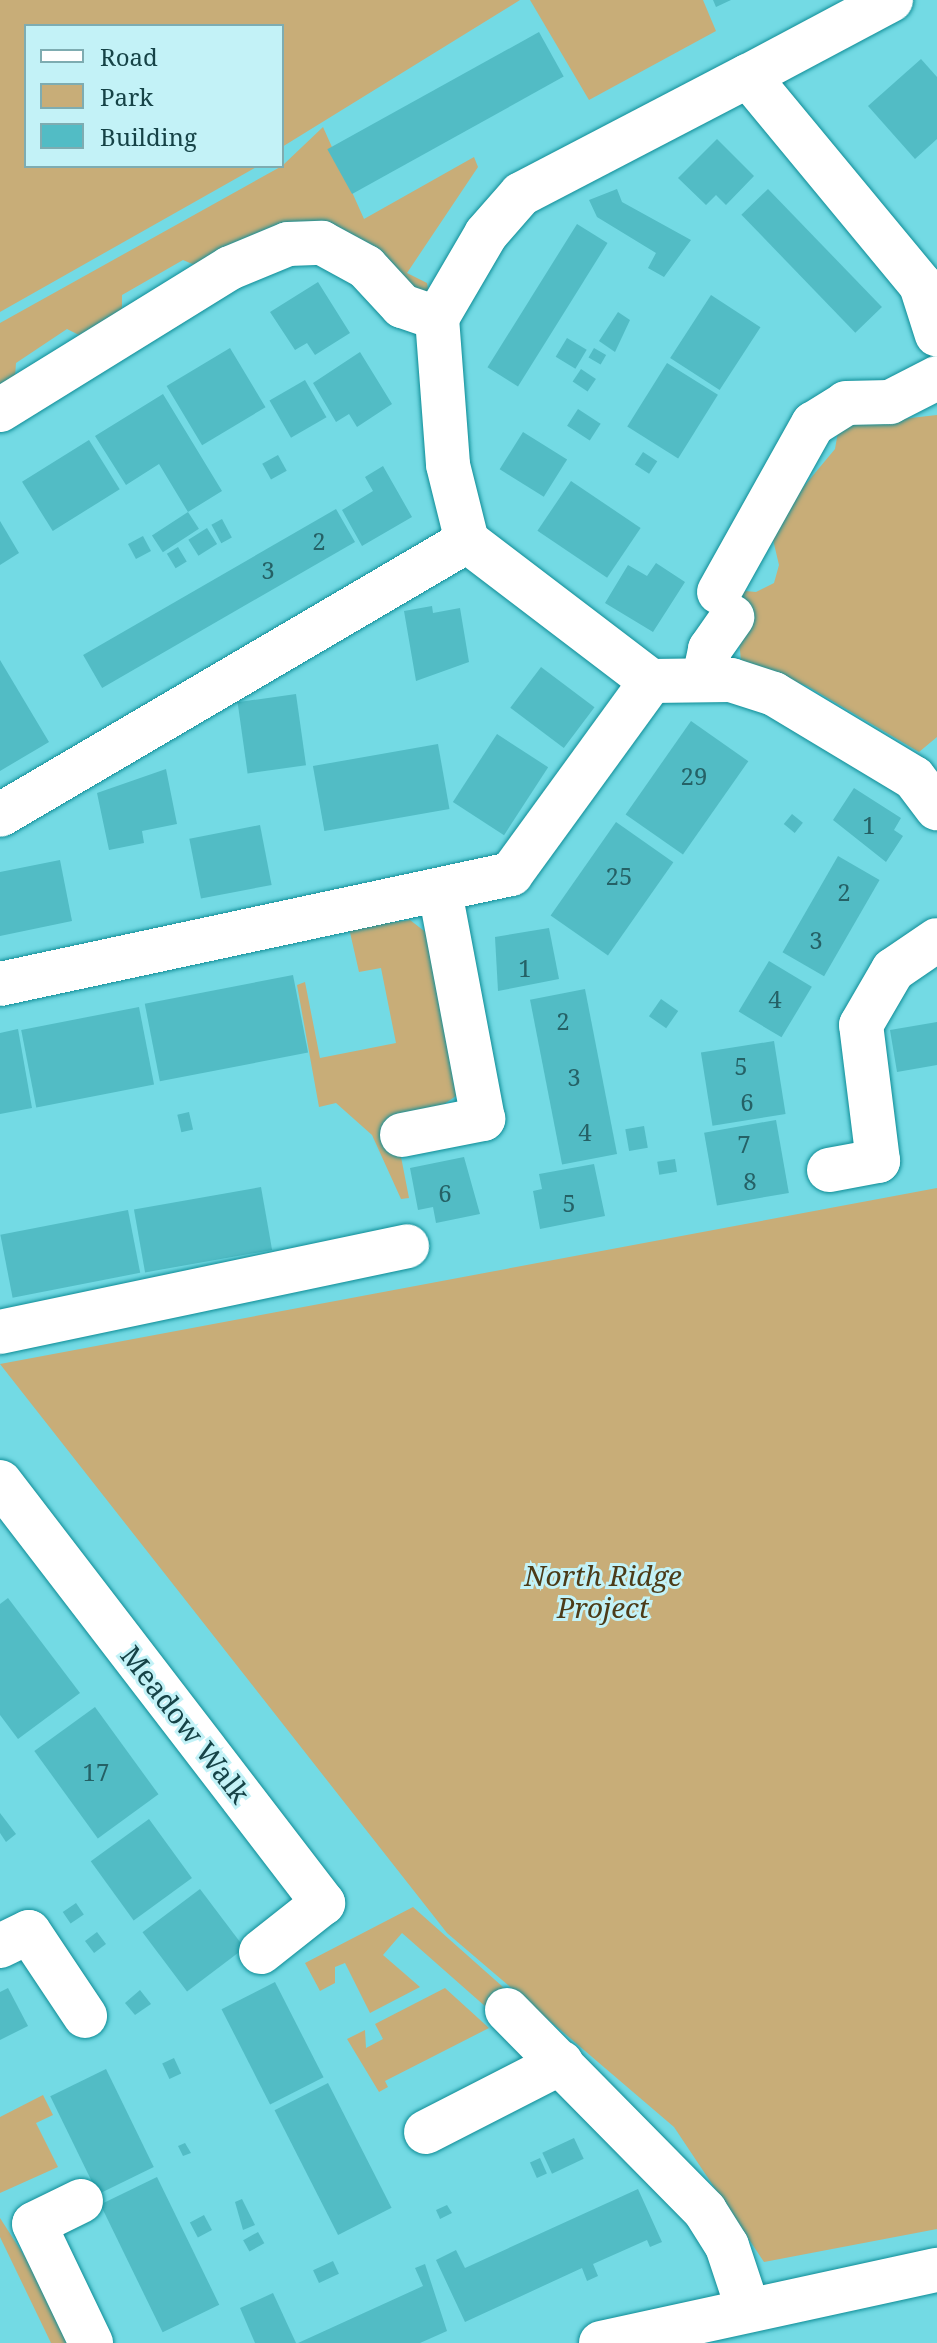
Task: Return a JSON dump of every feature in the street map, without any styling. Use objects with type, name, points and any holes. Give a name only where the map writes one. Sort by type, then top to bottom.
[{"type":"street","points":[[891,0],[521,194],[486,234],[437,318],[448,465],[467,541],[651,681],[704,678],[774,694],[929,782]]},
{"type":"street","points":[[748,76],[929,276],[937,335]]},
{"type":"street","points":[[0,410],[171,301],[288,244],[346,251],[402,306],[437,318]]},
{"type":"street","points":[[704,678],[725,605],[813,424],[846,403],[890,402],[937,378]]},
{"type":"street","points":[[0,815],[467,541]]},
{"type":"street","points":[[0,984],[440,892],[523,864],[651,681]]},
{"type":"street","points":[[402,1135],[483,1119],[440,892]]},
{"type":"street","points":[[829,1170],[878,1161],[861,1025],[893,970],[937,940]]},
{"type":"street","points":[[0,1332],[407,1246]]},
{"type":"street","name":"Meadow Walk","points":[[0,1482],[323,1903],[261,1952]]},
{"type":"street","points":[[0,1946],[29,1932],[85,2016]]},
{"type":"street","points":[[507,2010],[714,2223],[747,2306]]},
{"type":"street","points":[[426,2132],[561,2063]]},
{"type":"street","points":[[81,2201],[34,2224],[91,2343]]},
{"type":"street","points":[[614,2341],[747,2306],[937,2270]]},
{"type":"green space","points":[[0,0],[520,0],[284,146],[284,24],[24,24],[24,168],[254,168],[0,312]]},
{"type":"green space","points":[[530,0],[703,0],[716,31],[589,100]]},
{"type":"green space","points":[[323,127],[364,219],[474,157],[478,167],[407,273],[427,283],[429,293],[416,295],[376,257],[197,266],[183,260],[122,295],[122,310],[79,335],[67,329],[16,363],[15,377],[0,391],[0,323],[278,168],[284,168],[284,164]]},
{"type":"green space","points":[[937,415],[937,737],[919,752],[807,686],[741,662],[735,590],[756,592],[774,583],[779,565],[770,527],[835,449],[839,426]]},
{"type":"green space","points":[[410,920],[428,934],[456,1096],[397,1136],[409,1198],[401,1199],[372,1135],[336,1103],[319,1107],[297,985],[305,982],[320,1058],[396,1043],[381,968],[359,972],[349,928]]},
{"type":"green space","name":"North Ridge Project","points":[[937,1188],[937,2229],[764,2262],[674,2127],[447,1933],[0,1364]]},
{"type":"green space","points":[[413,1907],[513,1996],[495,2015],[402,1933],[383,1955],[420,1987],[370,2013],[345,1963],[335,1967],[335,1983],[320,1991],[305,1963]]},
{"type":"green space","points":[[445,1988],[489,2028],[385,2081],[388,2087],[379,2092],[347,2039],[365,2030],[366,2048],[383,2039],[375,2024]]},
{"type":"green space","points":[[43,2095],[53,2115],[36,2123],[58,2167],[0,2193],[0,2117]]},
{"type":"green space","points":[[0,2218],[27,2260],[68,2343],[51,2343],[0,2237]]},
{"type":"building","points":[[713,0],[731,0],[716,7]]},
{"type":"building","points":[[539,32],[564,77],[352,194],[327,149]]},
{"type":"building","points":[[921,59],[937,77],[937,139],[915,159],[868,106]]},
{"type":"building","points":[[717,139],[754,176],[726,205],[716,195],[706,205],[678,178]]},
{"type":"building","points":[[617,189],[622,202],[691,240],[664,277],[648,268],[656,253],[597,217],[589,200]]},
{"type":"building","points":[[768,189],[882,307],[855,333],[741,215]]},
{"type":"building","points":[[577,224],[608,243],[518,386],[487,367]]},
{"type":"building","points":[[318,282],[350,333],[315,355],[307,343],[295,350],[270,312]]},
{"type":"building","points":[[711,295],[760,327],[720,390],[670,358]]},
{"type":"building","points":[[618,312],[630,320],[615,352],[599,341]]},
{"type":"building","points":[[567,338],[587,350],[575,369],[556,357]]},
{"type":"building","points":[[230,348],[266,407],[202,445],[167,386]]},
{"type":"building","points":[[594,348],[606,355],[601,365],[588,358]]},
{"type":"building","points":[[360,352],[392,404],[357,427],[349,414],[336,422],[313,383]]},
{"type":"building","points":[[667,363],[718,395],[678,458],[627,427]]},
{"type":"building","points":[[581,369],[596,379],[588,392],[573,381]]},
{"type":"building","points":[[305,380],[326,417],[291,438],[269,400]]},
{"type":"building","points":[[163,394],[222,491],[188,512],[159,464],[126,485],[95,436]]},
{"type":"building","points":[[578,409],[601,424],[590,440],[567,426]]},
{"type":"building","points":[[523,432],[567,460],[544,497],[500,469]]},
{"type":"building","points":[[89,440],[120,489],[53,531],[22,482]]},
{"type":"building","points":[[643,452],[657,461],[649,474],[635,465]]},
{"type":"building","points":[[278,455],[287,471],[271,479],[262,464]]},
{"type":"building","points":[[383,466],[412,517],[362,546],[342,510],[373,491],[365,477]]},
{"type":"building","points":[[571,481],[641,528],[607,578],[537,531]]},
{"type":"building","points":[[336,509],[355,542],[102,688],[83,655]]},
{"type":"building","points":[[188,512],[199,529],[163,552],[152,535]]},
{"type":"building","points":[[222,519],[232,538],[221,543],[211,525]]},
{"type":"building","points":[[0,521],[19,553],[0,565]]},
{"type":"building","points":[[207,528],[217,544],[198,556],[188,540]]},
{"type":"building","points":[[143,536],[151,551],[136,559],[128,544]]},
{"type":"building","points":[[178,547],[187,562],[176,568],[167,554]]},
{"type":"building","points":[[656,563],[685,582],[653,632],[605,603],[628,565],[647,576]]},
{"type":"building","points":[[432,606],[433,613],[460,608],[469,662],[416,681],[404,611]]},
{"type":"building","points":[[0,660],[49,742],[0,771]]},
{"type":"building","points":[[541,667],[595,707],[564,748],[510,708]]},
{"type":"building","points":[[296,694],[306,765],[248,774],[238,702]]},
{"type":"building","points":[[691,721],[748,761],[683,855],[626,814]]},
{"type":"building","points":[[497,734],[548,767],[504,835],[453,802]]},
{"type":"building","points":[[438,744],[449,809],[324,831],[313,766]]},
{"type":"building","points":[[166,769],[177,824],[142,831],[144,843],[109,850],[97,793]]},
{"type":"building","points":[[854,788],[901,818],[894,830],[903,836],[886,862],[833,820]]},
{"type":"building","points":[[792,814],[803,823],[795,833],[784,824]]},
{"type":"building","points":[[616,822],[673,862],[608,956],[551,915]]},
{"type":"building","points":[[260,825],[272,885],[201,899],[189,839]]},
{"type":"building","points":[[838,856],[880,880],[824,976],[782,952]]},
{"type":"building","points":[[60,860],[72,921],[0,936],[0,872]]},
{"type":"building","points":[[549,928],[559,979],[498,991],[495,937]]},
{"type":"building","points":[[769,961],[812,987],[781,1037],[739,1012]]},
{"type":"building","points":[[293,975],[308,1053],[160,1081],[145,1004]]},
{"type":"building","points":[[585,989],[617,1154],[562,1165],[530,1000]]},
{"type":"building","points":[[661,999],[678,1011],[666,1028],[649,1016]]},
{"type":"building","points":[[139,1007],[154,1085],[36,1107],[21,1030]]},
{"type":"building","points":[[937,1022],[937,1065],[897,1072],[890,1030]]},
{"type":"building","points":[[18,1029],[32,1108],[0,1114],[0,1033]]},
{"type":"building","points":[[774,1041],[786,1114],[712,1126],[701,1053]]},
{"type":"building","points":[[189,1112],[193,1130],[181,1132],[177,1115]]},
{"type":"building","points":[[776,1120],[789,1193],[717,1206],[704,1133]]},
{"type":"building","points":[[644,1126],[648,1148],[629,1151],[625,1129]]},
{"type":"building","points":[[464,1157],[480,1214],[436,1223],[433,1207],[418,1210],[410,1168]]},
{"type":"building","points":[[675,1159],[677,1172],[659,1175],[657,1162]]},
{"type":"building","points":[[594,1164],[605,1216],[540,1229],[533,1191],[542,1189],[539,1174]]},
{"type":"building","points":[[261,1187],[272,1250],[145,1272],[134,1209]]},
{"type":"building","points":[[128,1210],[140,1273],[13,1298],[0,1235]]},
{"type":"building","points":[[8,1598],[80,1693],[18,1739],[0,1715],[0,1604]]},
{"type":"building","points":[[95,1707],[158,1794],[98,1838],[34,1751]]},
{"type":"building","points":[[0,1813],[16,1834],[6,1842],[0,1833]]},
{"type":"building","points":[[149,1819],[192,1878],[134,1920],[91,1861]]},
{"type":"building","points":[[200,1889],[245,1948],[187,1991],[142,1932]]},
{"type":"building","points":[[76,1903],[84,1915],[71,1924],[63,1912]]},
{"type":"building","points":[[97,1932],[106,1944],[94,1953],[85,1941]]},
{"type":"building","points":[[275,1982],[324,2077],[270,2105],[222,2009]]},
{"type":"building","points":[[8,1988],[28,2026],[0,2040],[0,1992]]},
{"type":"building","points":[[140,1990],[151,2004],[135,2015],[125,2003]]},
{"type":"building","points":[[174,2058],[181,2073],[169,2079],[162,2063]]},
{"type":"building","points":[[106,2069],[154,2167],[98,2194],[50,2096]]},
{"type":"building","points":[[328,2083],[392,2208],[338,2235],[275,2110]]},
{"type":"building","points":[[574,2138],[584,2159],[552,2174],[542,2153]]},
{"type":"building","points":[[185,2143],[191,2153],[183,2156],[178,2146]]},
{"type":"building","points":[[540,2158],[547,2174],[537,2178],[530,2162]]},
{"type":"building","points":[[157,2177],[219,2305],[163,2332],[100,2205]]},
{"type":"building","points":[[638,2189],[662,2242],[650,2247],[647,2240],[593,2264],[598,2276],[587,2281],[582,2268],[465,2322],[436,2260],[456,2250],[465,2268]]},
{"type":"building","points":[[242,2199],[255,2225],[243,2230],[235,2202]]},
{"type":"building","points":[[447,2205],[452,2213],[440,2219],[436,2210]]},
{"type":"building","points":[[204,2215],[212,2230],[198,2238],[190,2223]]},
{"type":"building","points":[[258,2232],[264,2243],[249,2252],[243,2240]]},
{"type":"building","points":[[333,2261],[339,2274],[319,2283],[313,2270]]},
{"type":"building","points":[[425,2264],[447,2331],[420,2343],[298,2343],[423,2286],[415,2268]]},
{"type":"building","points":[[273,2293],[296,2343],[255,2343],[240,2308]]}]
